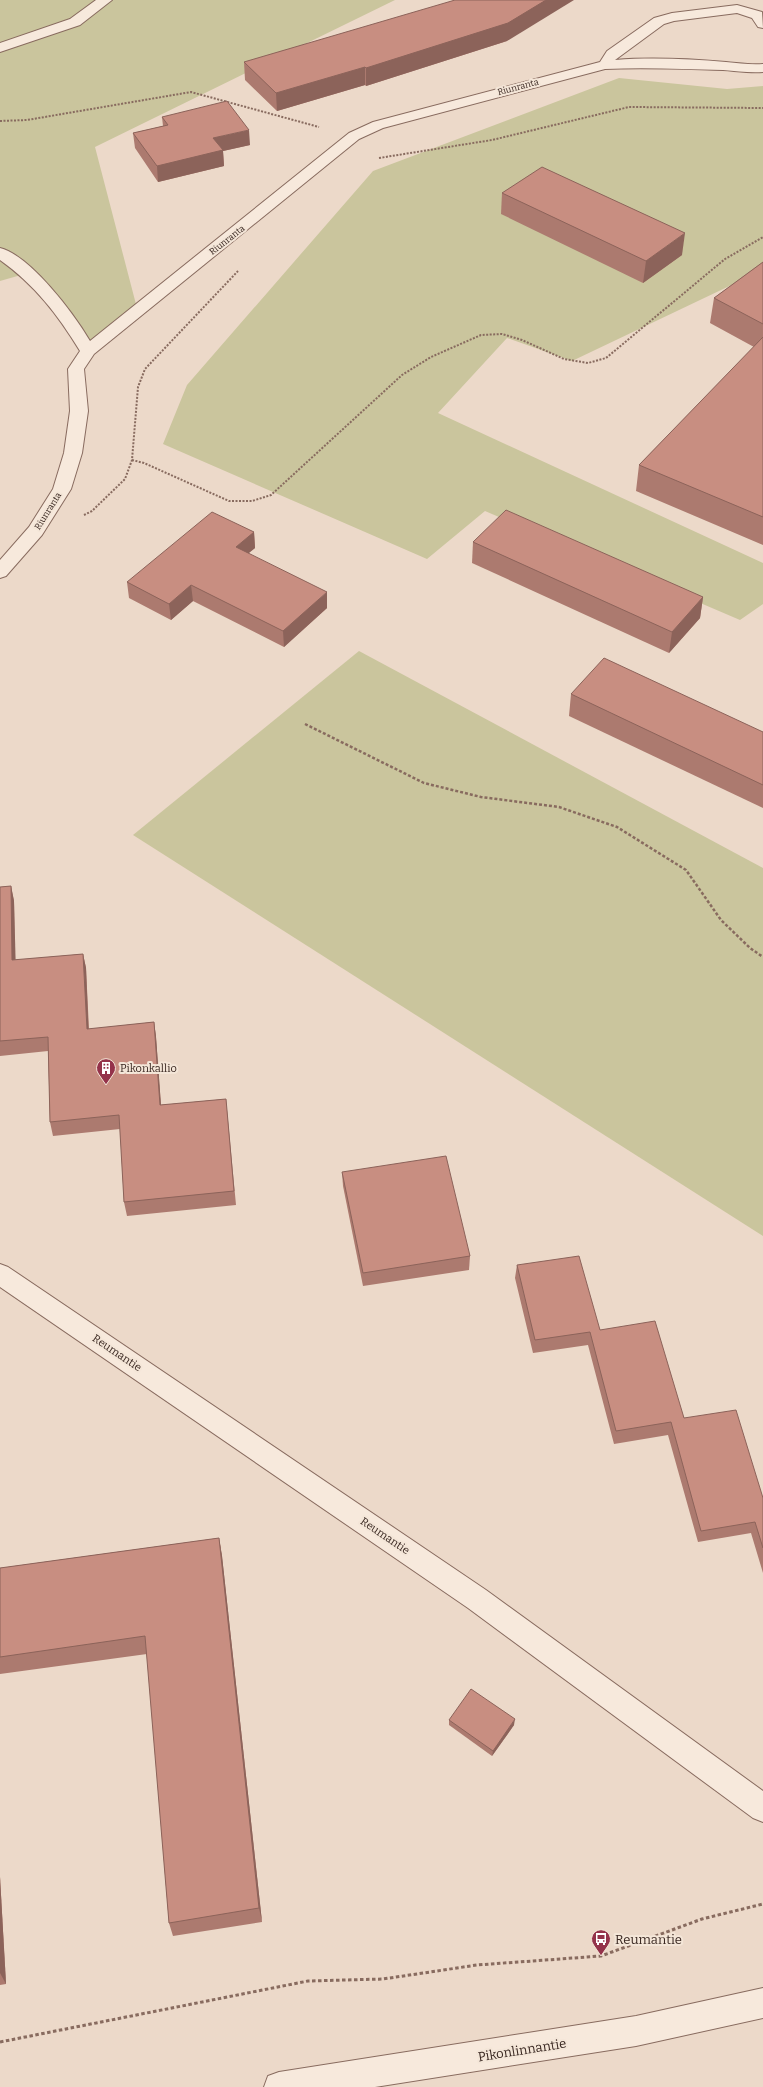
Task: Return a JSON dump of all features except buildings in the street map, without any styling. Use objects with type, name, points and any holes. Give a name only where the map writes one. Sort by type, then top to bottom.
[{"type":"street","points":[[0,48],[75,22],[105,0]]},
{"type":"street","points":[[605,65],[612,54],[659,21],[672,17],[737,8],[757,15],[763,24]]},
{"type":"street","name":"Riunranta","points":[[0,572],[36,531],[62,489],[73,453],[79,411],[76,369],[88,351],[354,136],[378,125],[605,65],[634,63],[728,66],[747,69],[763,68]]},
{"type":"street","points":[[747,69],[763,77]]},
{"type":"street","points":[[0,253],[28,273],[69,320],[88,351]]},
{"type":"street","name":"Reumantie","points":[[0,1274],[477,1598],[763,1808]]},
{"type":"street","name":"Pikonlinnantie","points":[[279,2087],[636,2031],[763,2003]]},
{"type":"path","points":[[0,121],[27,120],[191,92],[354,136]]},
{"type":"path","points":[[374,161],[380,158],[492,140],[629,107],[763,108]]},
{"type":"path","points":[[132,460],[144,462],[229,501],[252,501],[271,495],[402,375],[431,358],[481,335],[502,334],[522,340],[564,359],[588,363],[606,358],[640,328],[719,264],[763,237]]},
{"type":"path","points":[[36,531],[70,522],[92,511],[125,479],[132,460],[138,387],[145,369],[241,267]]},
{"type":"path","points":[[305,724],[424,783],[481,797],[559,807],[617,827],[686,870],[721,920],[750,948],[763,957]]},
{"type":"path","points":[[0,2042],[308,1981],[384,1979],[477,1965],[600,1956],[702,1919],[763,1904]]},
{"type":"shaded area","points":[[0,0],[395,0],[95,147],[138,312],[88,351],[28,273],[0,281]]},
{"type":"shaded area","points":[[619,78],[727,89],[763,86],[763,270],[572,361],[507,338],[438,413],[763,563],[763,604],[740,620],[485,511],[427,559],[163,444],[187,385],[373,171]]},
{"type":"shaded area","points":[[359,651],[763,868],[763,1236],[133,835]]},
{"type":"place","name":"Pikonkallio","points":[[106,1085]]},
{"type":"place","name":"Reumantie","points":[[601,1956]]}]
